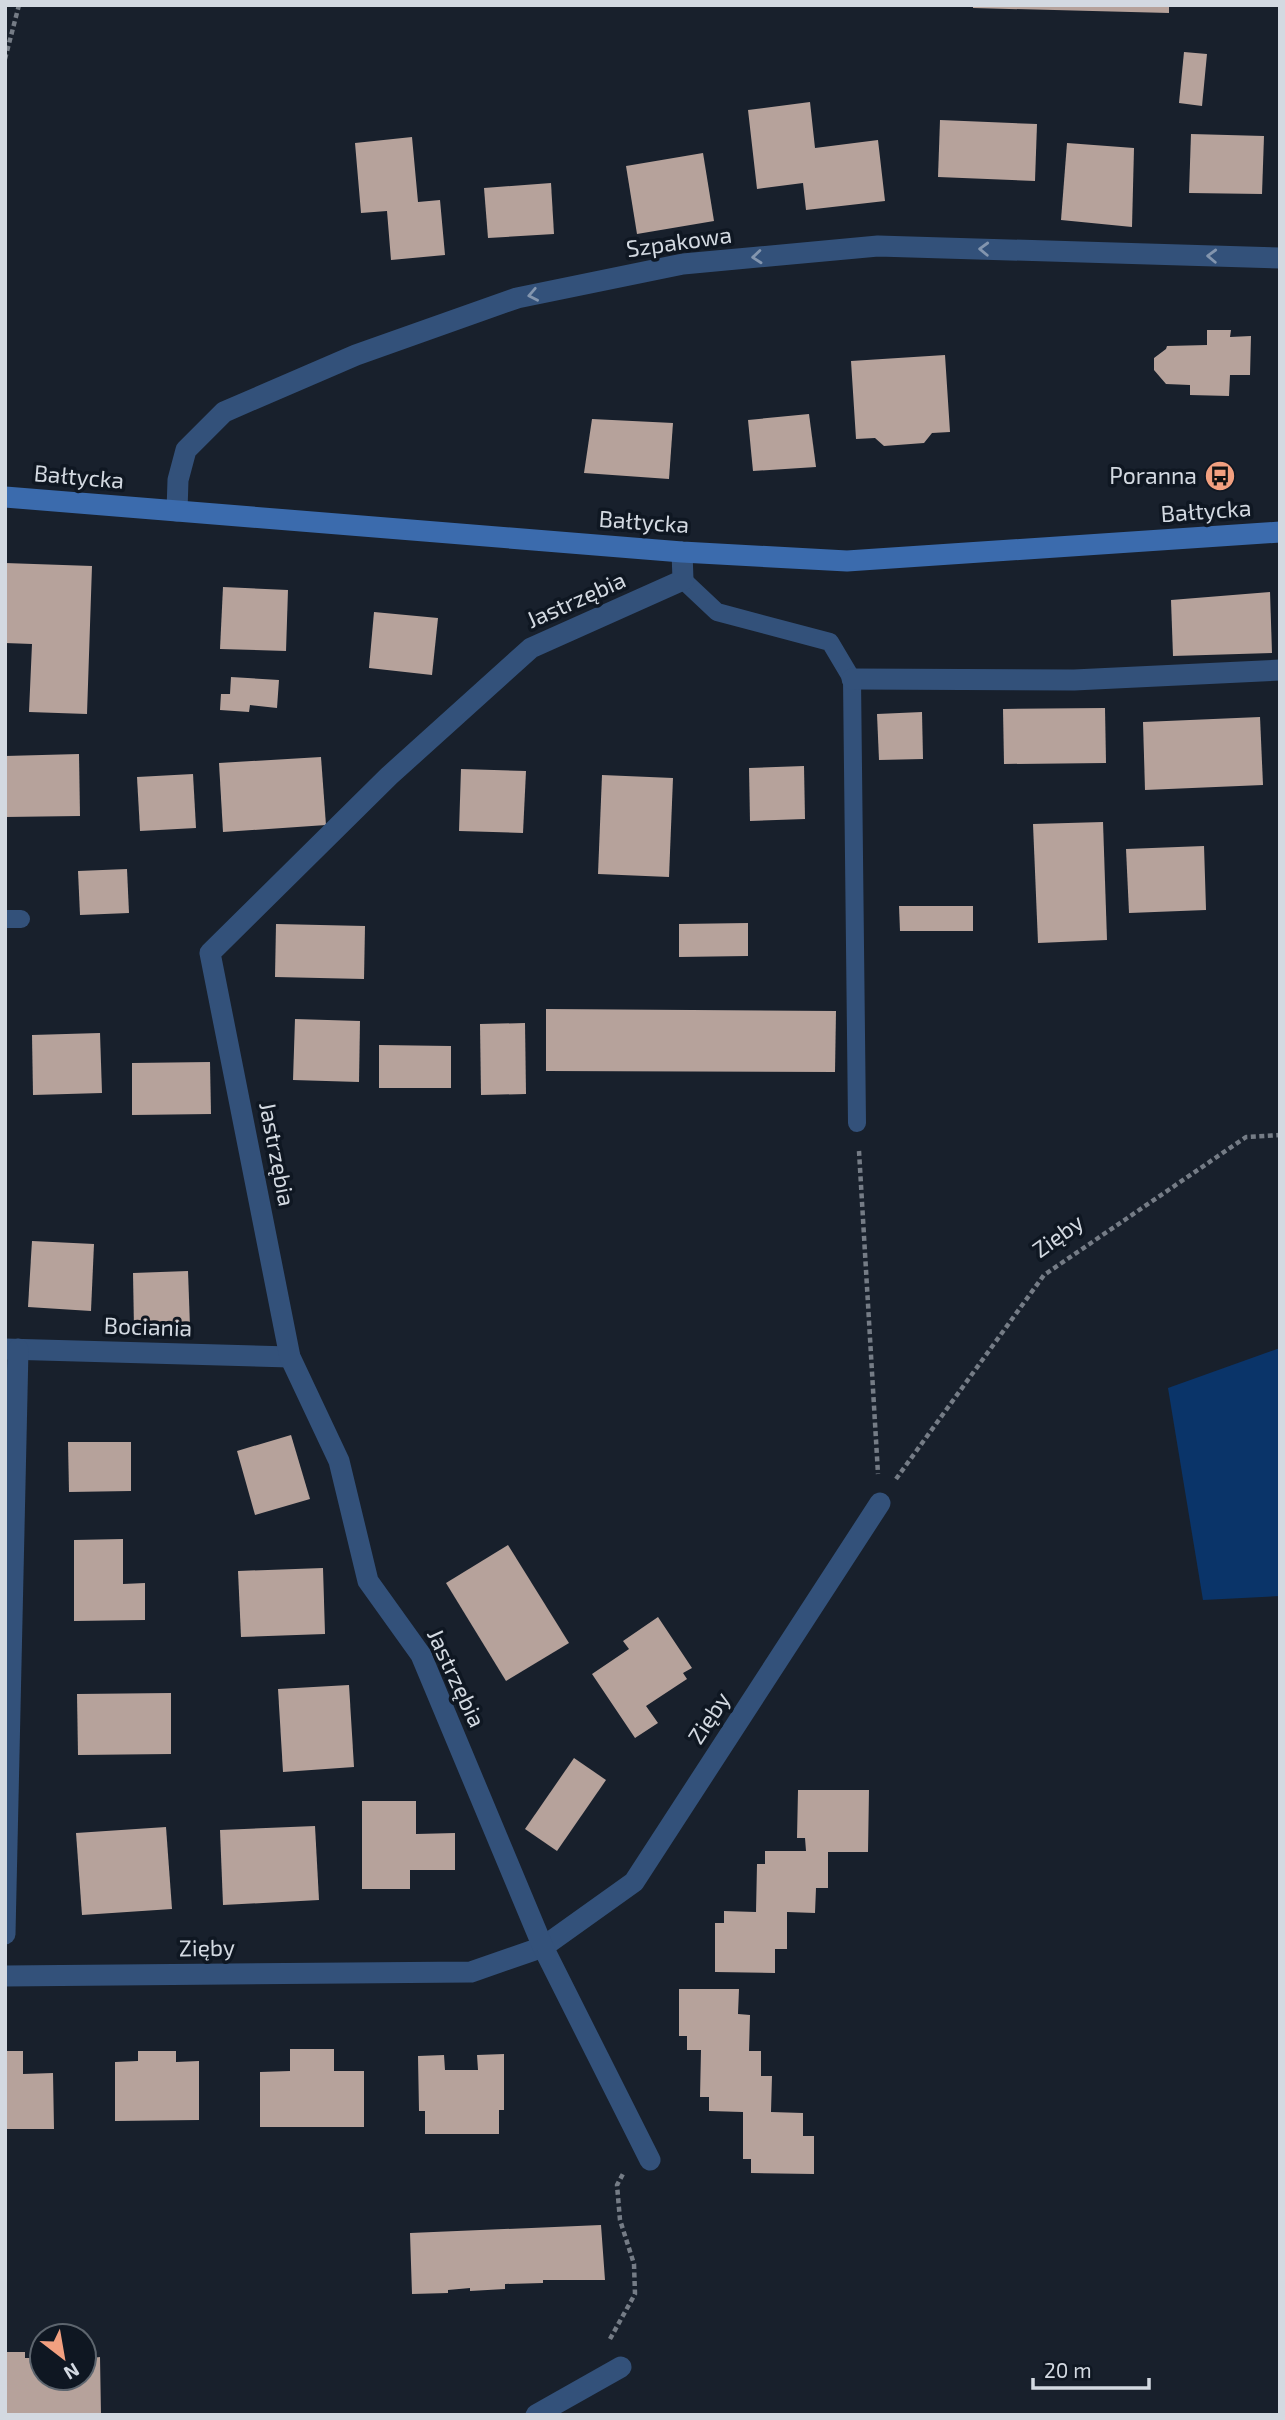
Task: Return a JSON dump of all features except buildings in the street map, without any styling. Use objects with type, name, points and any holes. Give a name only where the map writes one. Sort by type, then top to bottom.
[{"type":"main road","name":"Bałtycka","points":[[5,497],[682,552],[847,561],[1280,532]]},
{"type":"street","name":"Szpakowa","points":[[177,511],[178,480],[186,450],[224,412],[356,355],[517,298],[683,264],[878,246],[1280,258]]},
{"type":"street","points":[[682,552],[683,580]]},
{"type":"street","name":"Jastrzębia","points":[[650,2161],[543,1947],[421,1655],[368,1581],[340,1461],[290,1357],[210,953],[389,776],[531,648],[683,580]]},
{"type":"street","points":[[852,679],[1074,680],[1280,670]]},
{"type":"street","points":[[5,1934],[12,1349]]},
{"type":"street","name":"Bociania","points":[[12,1349],[290,1357]]},
{"type":"street","name":"Zięby","points":[[5,1976],[471,1972],[543,1947],[634,1882],[880,1503]]},
{"type":"street","points":[[536,2415],[614,2370]]},
{"type":"lane","points":[[683,580],[717,612],[830,642],[852,679],[857,1123]]},
{"type":"path","points":[[5,59],[19,5]]},
{"type":"path","points":[[857,1123],[880,1503]]},
{"type":"path","name":"Zięby","points":[[880,1503],[1044,1275],[1246,1137],[1280,1135]]},
{"type":"path","points":[[614,2370],[607,2344],[635,2294],[634,2264],[620,2220],[617,2185],[640,2140]]},
{"type":"shaded area","points":[[1280,1348],[1280,1596],[1203,1600],[1168,1388]]},
{"type":"place","name":"Poranna","points":[[1220,476]]}]
